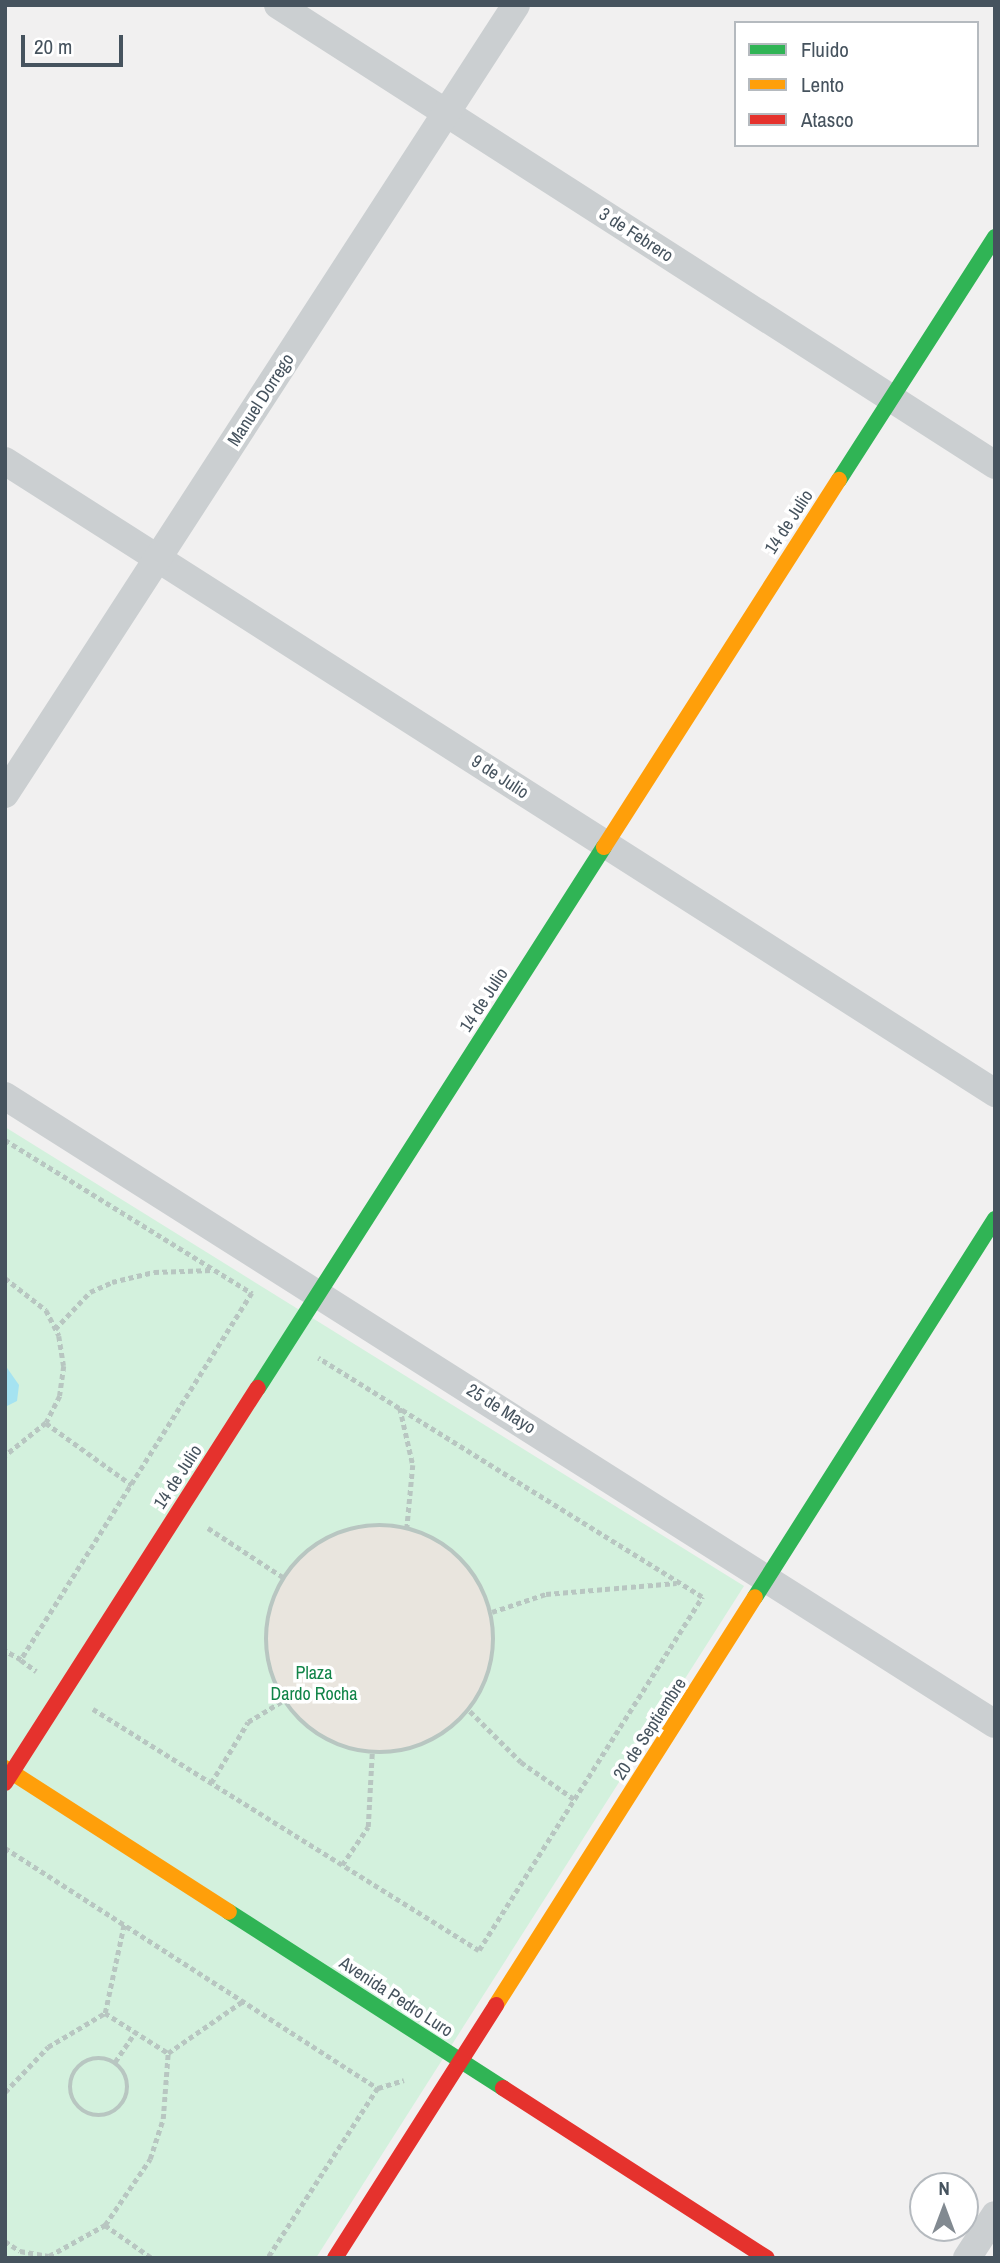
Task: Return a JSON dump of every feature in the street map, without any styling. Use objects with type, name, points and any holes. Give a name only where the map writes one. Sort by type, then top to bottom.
[{"type":"street","name":"3 de Febrero","points":[[278,5],[995,465]]},
{"type":"street","name":"Manuel Dorrego","points":[[5,794],[516,5]]},
{"type":"street","name":"14 de Julio","points":[[7,1774],[995,237]]},
{"type":"street","name":"9 de Julio","points":[[5,461],[995,1093]]},
{"type":"street","name":"25 de Mayo","points":[[5,1096],[995,1724]]},
{"type":"street","name":"20 de Septiembre","points":[[335,2258],[770,1579],[995,1219]]},
{"type":"street","name":"Avenida Pedro Luro","points":[[7,1774],[767,2258]]},
{"type":"street","points":[[967,2258],[995,2215]]},
{"type":"path","points":[[5,1140],[252,1293],[21,1660],[5,1651]]},
{"type":"path","points":[[55,1329],[90,1292],[112,1282],[154,1272],[214,1270]]},
{"type":"path","points":[[5,1278],[38,1302],[55,1329],[64,1366],[60,1396],[46,1423],[27,1443],[5,1456]]},
{"type":"path","points":[[87,1705],[479,1950],[702,1597],[309,1352]]},
{"type":"path","points":[[400,1408],[413,1465],[407,1528]]},
{"type":"path","points":[[46,1423],[132,1485]]},
{"type":"path","points":[[201,1524],[283,1577]]},
{"type":"path","points":[[376,1524],[407,1528],[431,1536],[460,1557],[478,1578],[492,1612],[495,1646],[486,1684],[470,1711],[420,1747],[372,1752],[317,1735],[284,1700],[266,1654],[266,1626],[283,1577],[305,1552],[335,1534],[376,1524]]},
{"type":"path","points":[[492,1612],[546,1594],[679,1583]]},
{"type":"path","points":[[211,1783],[248,1722],[284,1700]]},
{"type":"path","points":[[470,1711],[521,1762],[574,1799]]},
{"type":"path","points":[[342,1865],[368,1827],[372,1752]]},
{"type":"path","points":[[5,1848],[378,2088],[268,2258]]},
{"type":"path","points":[[5,2092],[48,2047],[104,2013],[124,1924]]},
{"type":"path","points":[[168,2053],[243,2001]]},
{"type":"path","points":[[104,2013],[168,2053]]},
{"type":"path","points":[[115,2062],[135,2032]]},
{"type":"path","points":[[5,2241],[20,2251],[49,2257],[104,2225],[150,2159],[163,2119],[168,2053]]},
{"type":"path","points":[[96,2057],[115,2062],[128,2087],[122,2105],[106,2115],[78,2109],[69,2092],[78,2066],[96,2057]]},
{"type":"path","points":[[104,2225],[152,2258]]},
{"type":"green space","name":"Plaza Dardo Rocha","points":[[5,1127],[744,1586],[316,2258],[5,2258]]},
{"type":"sand","points":[[369,1525],[391,1525],[434,1538],[461,1558],[481,1585],[492,1617],[492,1661],[481,1693],[461,1720],[434,1740],[413,1748],[391,1753],[369,1753],[326,1740],[299,1720],[279,1693],[271,1672],[266,1650],[266,1628],[279,1585],[299,1558],[326,1538],[347,1530]]},
{"type":"water","points":[[5,1365],[19,1385],[17,1401],[5,1407]]},
{"type":"traffic: fast","points":[[839,480],[995,237]]},
{"type":"traffic: fast","points":[[258,1388],[604,847]]},
{"type":"traffic: fast","points":[[755,1597],[995,1219]]},
{"type":"traffic: fast","points":[[229,1912],[503,2088]]},
{"type":"traffic: slow","points":[[604,847],[839,480]]},
{"type":"traffic: slow","points":[[496,2005],[755,1597]]},
{"type":"traffic: slow","points":[[5,1768],[229,1912]]},
{"type":"traffic: jam","points":[[5,1783],[258,1388]]},
{"type":"traffic: jam","points":[[335,2258],[496,2005]]},
{"type":"traffic: jam","points":[[503,2088],[767,2258]]}]
